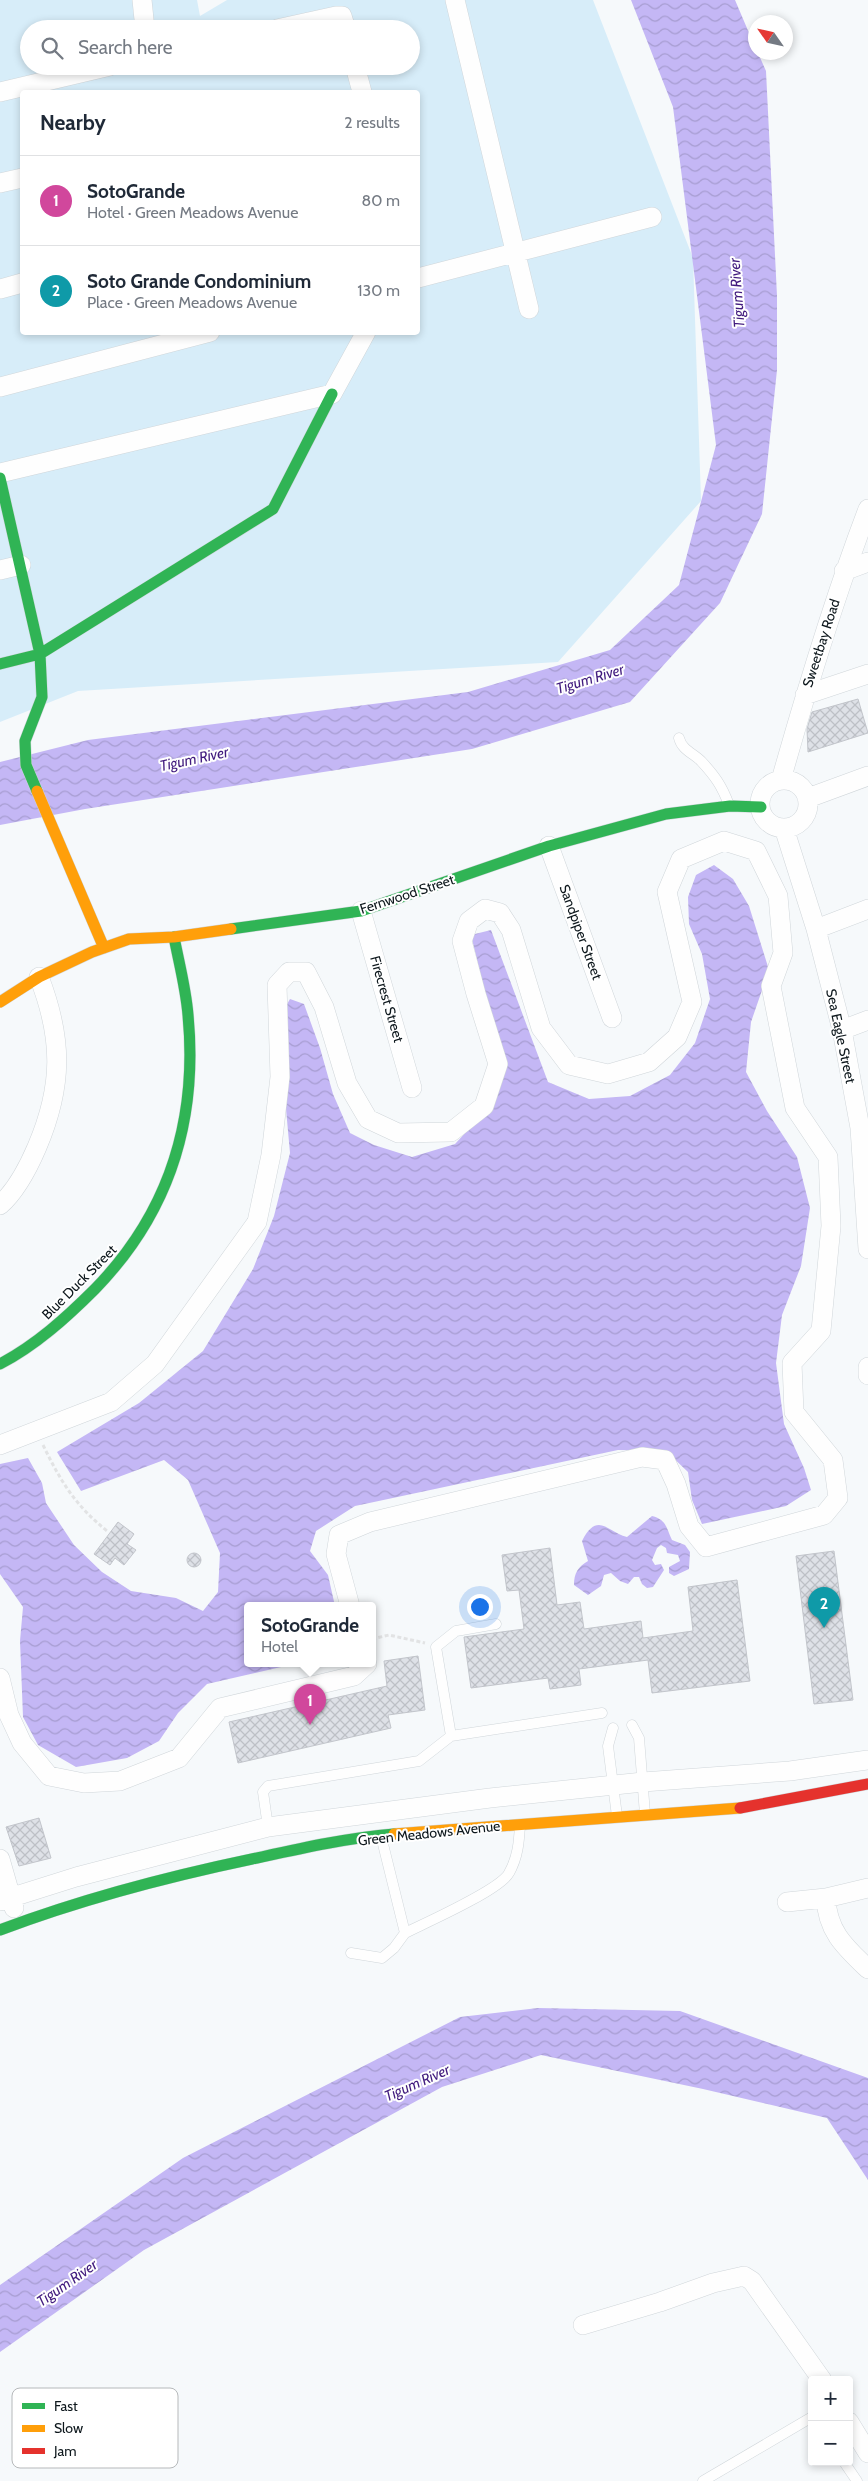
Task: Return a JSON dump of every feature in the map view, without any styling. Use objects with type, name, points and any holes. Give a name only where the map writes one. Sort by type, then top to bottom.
[{"type":"street","points":[[142,0],[145,20]]},
{"type":"street","points":[[455,0],[514,253],[530,309]]},
{"type":"street","points":[[318,20],[342,16],[343,20]]},
{"type":"street","points":[[0,92],[72,75]]},
{"type":"street","points":[[357,75],[361,90]]},
{"type":"street","points":[[0,183],[20,178]]},
{"type":"street","points":[[420,277],[652,217]]},
{"type":"street","points":[[0,289],[20,284]]},
{"type":"street","points":[[0,387],[199,335]]},
{"type":"street","points":[[0,664],[40,654],[273,509],[364,335]]},
{"type":"street","points":[[0,474],[332,394]]},
{"type":"street","points":[[0,478],[40,654],[42,697],[26,741],[26,765],[54,826],[104,948]]},
{"type":"street","name":"Sweetbay Road","points":[[781,780],[804,695],[844,571],[868,509]]},
{"type":"street","points":[[844,571],[868,562]]},
{"type":"street","points":[[0,570],[21,566]]},
{"type":"street","points":[[804,695],[868,674]]},
{"type":"street","points":[[808,798],[868,776]]},
{"type":"street","points":[[781,780],[798,783],[808,798],[806,815],[800,822],[784,828],[771,824],[766,820],[761,807],[763,793],[774,782],[781,780]]},
{"type":"street","name":"Fernwood Street","points":[[0,1002],[39,977],[129,939],[174,938],[361,911],[549,846],[666,814],[730,806],[761,807]]},
{"type":"street","name":"Sea Eagle Street","points":[[784,828],[816,929],[864,1126],[868,1249]]},
{"type":"street","points":[[0,1445],[111,1402],[155,1364],[257,1222],[270,1155],[280,1077],[277,985],[288,972],[306,972],[324,1008],[347,1083],[368,1119],[398,1133],[451,1132],[484,1106],[498,1064],[462,941],[469,921],[484,909],[500,913],[511,930],[541,1028],[569,1065],[608,1074],[649,1062],[677,1037],[692,1002],[667,892],[681,859],[724,841],[756,851],[778,896],[784,953],[771,986],[794,1108],[828,1157],[831,1226],[821,1330],[792,1363],[794,1412],[833,1460],[838,1498],[824,1515],[706,1547],[689,1526],[676,1484],[665,1460],[642,1457],[370,1522],[339,1535],[336,1554],[349,1602]]},
{"type":"street","name":"Sandpiper Street","points":[[549,846],[612,1018]]},
{"type":"street","points":[[816,929],[868,909]]},
{"type":"street","name":"Firecrest Street","points":[[361,911],[412,1088]]},
{"type":"street","name":"Blue Duck Street","points":[[0,1364],[49,1333],[98,1287],[129,1254],[149,1223],[175,1164],[189,1100],[190,1026],[174,938]]},
{"type":"street","points":[[0,1205],[9,1197],[29,1166],[48,1121],[56,1091],[58,1053],[54,1024],[39,977]]},
{"type":"street","points":[[842,1030],[868,1020]]},
{"type":"street","points":[[868,1367],[868,1375]]},
{"type":"street","points":[[0,1678],[9,1715],[22,1742],[49,1776],[84,1783],[120,1781],[179,1758],[220,1708],[354,1676],[363,1667]]},
{"type":"street","name":"Green Meadows Avenue","points":[[6,1899],[176,1850],[268,1827],[398,1809],[612,1787],[643,1782],[790,1771],[868,1760]]},
{"type":"street","name":"Green Meadows Avenue","points":[[0,1930],[58,1908],[171,1876],[282,1852],[381,1836],[732,1809],[868,1784]]},
{"type":"street","points":[[0,1859],[6,1899],[19,1924]]},
{"type":"street","points":[[787,1902],[826,1898],[868,1888]]},
{"type":"street","points":[[826,1898],[826,1916],[835,1934],[868,1969]]},
{"type":"street","points":[[583,2325],[660,2302],[713,2283],[744,2276],[752,2281],[819,2376]]},
{"type":"street","points":[[853,2429],[868,2453]]},
{"type":"lane","points":[[679,738],[683,747],[700,760],[722,784],[730,806]]},
{"type":"lane","points":[[451,1736],[436,1647],[456,1631],[496,1624]]},
{"type":"lane","points":[[268,1827],[263,1792],[268,1786],[419,1761],[451,1736],[602,1713]]},
{"type":"lane","points":[[632,1725],[639,1738],[645,1815]]},
{"type":"lane","points":[[612,1728],[608,1746],[612,1787],[618,1818]]},
{"type":"lane","points":[[351,1953],[382,1958],[394,1948],[405,1933],[462,1906],[508,1876],[518,1853],[520,1825]]},
{"type":"lane","points":[[381,1836],[405,1933]]},
{"type":"lane","points":[[703,2481],[808,2419]]},
{"type":"lane","points":[[847,2466],[857,2481]]},
{"type":"path","points":[[36,1432],[64,1486],[95,1521],[107,1531]]},
{"type":"path","points":[[376,1638],[389,1635],[436,1647]]},
{"type":"shaded area","points":[[0,0],[197,0],[200,16],[227,0],[593,0],[693,258],[701,501],[558,662],[78,691],[0,722]]},
{"type":"water","name":"Tigum River","points":[[631,0],[735,0],[748,31],[748,60],[761,60],[766,71],[777,296],[777,370],[762,514],[720,603],[630,702],[472,749],[85,809],[0,825],[0,762],[88,740],[468,692],[610,650],[679,585],[716,445],[673,107]]},
{"type":"water","points":[[714,865],[733,879],[749,906],[769,970],[751,1022],[746,1072],[767,1111],[797,1157],[810,1208],[801,1266],[782,1315],[776,1363],[784,1424],[804,1468],[811,1490],[786,1506],[702,1524],[692,1500],[688,1472],[666,1451],[618,1450],[355,1506],[316,1531],[310,1551],[328,1575],[334,1602],[244,1602],[244,1667],[281,1667],[207,1684],[178,1713],[159,1741],[127,1758],[76,1767],[38,1745],[23,1717],[20,1641],[23,1607],[0,1574],[0,1464],[28,1458],[42,1483],[46,1503],[74,1545],[102,1572],[131,1591],[176,1598],[203,1611],[218,1592],[220,1553],[188,1480],[164,1460],[81,1491],[57,1452],[139,1403],[203,1351],[253,1269],[274,1216],[290,1153],[284,1087],[283,1011],[290,999],[304,1004],[320,1048],[333,1094],[350,1133],[374,1145],[412,1157],[455,1144],[492,1104],[483,985],[471,935],[491,930],[548,1082],[589,1099],[630,1096],[670,1075],[695,1043],[710,999],[702,954],[689,924],[688,897],[696,875]]},
{"type":"water","points":[[652,1516],[663,1522],[672,1540],[685,1545],[690,1552],[689,1569],[674,1576],[669,1573],[669,1567],[680,1561],[678,1555],[667,1553],[666,1548],[661,1545],[657,1548],[652,1560],[655,1565],[661,1564],[664,1570],[653,1587],[647,1588],[642,1584],[639,1577],[634,1577],[628,1584],[620,1581],[611,1573],[604,1575],[601,1586],[588,1595],[574,1585],[577,1571],[588,1561],[582,1541],[593,1527],[603,1526],[627,1537]]},
{"type":"water","name":"Tigum River","points":[[538,2008],[680,2011],[868,2078],[868,2180],[827,2118],[703,2089],[541,2055],[442,2087],[144,2250],[0,2352],[0,2285],[183,2158],[460,2017]]},
{"type":"building","points":[[858,699],[868,733],[808,752],[807,729],[812,712]]},
{"type":"building","points":[[118,1522],[134,1534],[127,1544],[136,1550],[124,1565],[115,1558],[110,1565],[94,1554]]},
{"type":"building","points":[[550,1548],[557,1605],[580,1602],[584,1629],[641,1621],[643,1638],[693,1631],[688,1587],[737,1580],[750,1681],[652,1693],[648,1660],[579,1669],[581,1685],[550,1689],[548,1678],[471,1688],[464,1637],[524,1629],[519,1590],[507,1591],[502,1555]]},
{"type":"building","points":[[834,1551],[853,1700],[814,1704],[796,1556]]},
{"type":"building","points":[[191,1553],[197,1553],[201,1560],[197,1567],[191,1567],[187,1563],[187,1557]]},
{"type":"building","points":[[418,1656],[425,1710],[388,1715],[391,1728],[238,1763],[229,1722],[387,1686],[384,1661]]},
{"type":"building","points":[[39,1818],[51,1858],[19,1866],[6,1827]]},
{"type":"traffic: fast","points":[[0,664],[40,654],[273,509],[332,394]]},
{"type":"traffic: fast","points":[[0,478],[40,654],[42,697],[25,741],[26,765],[37,791]]},
{"type":"traffic: fast","points":[[231,929],[361,911],[549,846],[666,814],[730,806],[761,807]]},
{"type":"traffic: fast","points":[[0,1364],[13,1357],[50,1330],[95,1289],[121,1260],[142,1229],[160,1197],[173,1163],[182,1128],[188,1091],[190,1054],[188,1015],[174,937]]},
{"type":"traffic: fast","points":[[0,1930],[93,1899],[188,1873],[322,1844],[394,1834]]},
{"type":"traffic: slow","points":[[37,791],[104,948]]},
{"type":"traffic: slow","points":[[0,1002],[39,977],[92,952],[129,939],[174,937],[231,929]]},
{"type":"traffic: slow","points":[[394,1834],[740,1808]]},
{"type":"traffic: jam","points":[[740,1808],[868,1784]]},
{"type":"place","name":"Soto Grande Condominium","points":[[824,1628]]},
{"type":"place","name":"SotoGrande","points":[[310,1725]]}]
